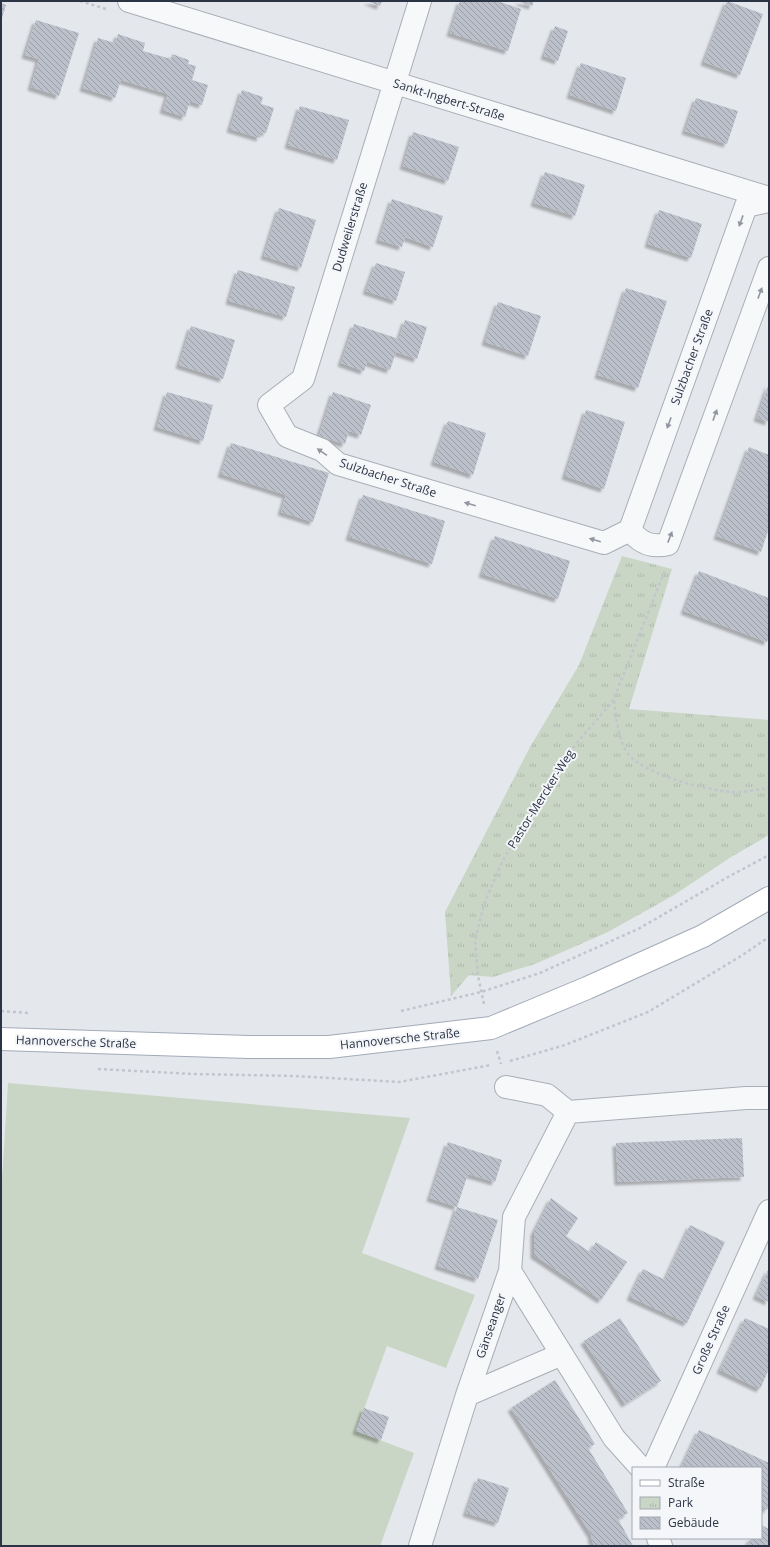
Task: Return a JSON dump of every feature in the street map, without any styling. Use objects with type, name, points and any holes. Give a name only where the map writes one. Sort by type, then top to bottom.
[{"type":"main road","name":"Hannoversche Straße","points":[[1,1039],[248,1047],[328,1047],[491,1028],[587,988],[703,936],[769,898]]},
{"type":"street","name":"Sankt-Ingbert-Straße","points":[[129,1],[769,198]]},
{"type":"street","name":"Dudweilerstraße","points":[[287,436],[270,405],[303,379],[420,1]]},
{"type":"street","name":"Sulzbacher Straße","points":[[287,436],[322,450],[338,464],[604,543],[630,530],[746,206],[769,201]]},
{"type":"street","points":[[630,530],[637,539],[657,547],[668,544],[769,268]]},
{"type":"street","points":[[506,1088],[547,1095],[568,1112],[746,1098],[769,1098]]},
{"type":"street","name":"Gänseanger","points":[[420,1546],[467,1395],[510,1271],[514,1217],[568,1112]]},
{"type":"street","name":"Große Straße","points":[[653,1467],[769,1211]]},
{"type":"street","points":[[510,1271],[614,1438],[640,1467]]},
{"type":"street","points":[[467,1395],[562,1354]]},
{"type":"path","name":"Pastor-Mercker-Weg","points":[[481,992],[475,941],[484,904],[502,862],[554,774],[576,744],[614,701],[665,572],[668,544]]},
{"type":"path","points":[[614,701],[617,725],[627,754],[650,770],[688,784],[731,792],[769,787]]},
{"type":"path","points":[[395,1012],[481,992],[540,973],[638,929],[769,855]]},
{"type":"path","points":[[501,1064],[565,1045],[648,1012],[741,956],[769,937]]},
{"type":"path","points":[[1,1011],[31,1013]]},
{"type":"green space","points":[[622,556],[672,569],[629,709],[769,720],[769,835],[731,857],[674,895],[608,932],[535,964],[493,977],[469,975],[451,996],[445,912],[530,747],[579,665]]},
{"type":"green space","points":[[8,1083],[410,1118],[362,1253],[475,1295],[446,1368],[387,1346],[356,1431],[414,1453],[380,1546],[1,1546],[1,1196]]},
{"type":"building","points":[[367,1],[382,1],[380,6]]},
{"type":"building","points":[[460,1],[497,1],[521,9],[508,51],[450,33]]},
{"type":"building","points":[[517,1],[534,1],[532,6]]},
{"type":"building","points":[[727,1],[763,14],[740,75],[704,62]]},
{"type":"building","points":[[1,3],[6,5],[1,21]]},
{"type":"building","points":[[36,20],[79,33],[59,96],[31,87],[39,59],[25,55]]},
{"type":"building","points":[[555,26],[568,31],[558,61],[544,56]]},
{"type":"building","points":[[118,34],[145,43],[143,51],[171,59],[172,54],[189,60],[188,64],[196,66],[192,80],[208,85],[202,105],[190,101],[185,117],[163,110],[168,94],[121,80],[115,98],[83,88],[98,38],[115,43]]},
{"type":"building","points":[[581,63],[626,78],[616,111],[570,95]]},
{"type":"building","points":[[242,90],[263,97],[261,104],[274,108],[266,133],[261,132],[260,138],[230,129]]},
{"type":"building","points":[[696,98],[738,111],[727,144],[685,131]]},
{"type":"building","points":[[300,106],[349,120],[337,160],[288,145]]},
{"type":"building","points":[[413,132],[459,147],[448,181],[403,166]]},
{"type":"building","points":[[545,172],[585,185],[575,216],[534,203]]},
{"type":"building","points":[[392,199],[443,216],[433,247],[405,237],[402,247],[379,240]]},
{"type":"building","points":[[279,208],[316,220],[301,268],[264,256]]},
{"type":"building","points":[[659,210],[702,224],[691,258],[648,244]]},
{"type":"building","points":[[376,263],[405,272],[396,301],[366,291]]},
{"type":"building","points":[[238,270],[295,287],[286,317],[229,301]]},
{"type":"building","points":[[626,288],[667,301],[638,388],[598,375]]},
{"type":"building","points":[[498,302],[541,316],[528,356],[485,342]]},
{"type":"building","points":[[405,320],[427,327],[417,359],[396,352],[390,370],[367,362],[364,371],[341,363],[354,324],[399,339]]},
{"type":"building","points":[[191,326],[235,340],[223,379],[179,365]]},
{"type":"building","points":[[769,383],[769,422],[757,418]]},
{"type":"building","points":[[167,392],[213,405],[203,441],[157,427]]},
{"type":"building","points":[[333,392],[371,405],[361,435],[349,431],[345,444],[319,436]]},
{"type":"building","points":[[586,410],[625,422],[604,489],[565,476]]},
{"type":"building","points":[[448,421],[486,433],[473,475],[434,462]]},
{"type":"building","points":[[231,443],[329,473],[313,522],[281,512],[286,495],[221,474]]},
{"type":"building","points":[[749,447],[769,455],[769,528],[761,552],[717,536]]},
{"type":"building","points":[[363,495],[445,521],[432,564],[349,537]]},
{"type":"building","points":[[495,536],[570,561],[558,599],[482,574]]},
{"type":"building","points":[[699,571],[769,598],[769,637],[767,642],[684,611]]},
{"type":"building","points":[[742,1138],[744,1177],[618,1182],[616,1143]]},
{"type":"building","points":[[448,1142],[502,1160],[495,1182],[468,1174],[457,1207],[430,1198]]},
{"type":"building","points":[[551,1198],[578,1218],[566,1236],[590,1252],[596,1242],[627,1262],[601,1300],[534,1255],[534,1232]]},
{"type":"building","points":[[457,1207],[498,1220],[478,1279],[438,1266]]},
{"type":"building","points":[[690,1225],[725,1242],[687,1323],[630,1297],[643,1269],[665,1280]]},
{"type":"building","points":[[769,1268],[769,1302],[756,1296]]},
{"type":"building","points":[[620,1318],[661,1381],[625,1404],[584,1341]]},
{"type":"building","points":[[745,1318],[769,1329],[769,1369],[760,1389],[720,1370]]},
{"type":"building","points":[[555,1380],[595,1444],[588,1448],[628,1513],[618,1519],[633,1546],[594,1546],[592,1536],[511,1408]]},
{"type":"building","points":[[364,1408],[389,1417],[381,1440],[356,1431]]},
{"type":"building","points":[[699,1430],[769,1463],[769,1505],[767,1510],[762,1508],[762,1467],[681,1467]]},
{"type":"building","points":[[478,1478],[509,1488],[498,1523],[466,1513]]},
{"type":"building","points":[[762,1526],[769,1529],[769,1546],[747,1546],[750,1539],[762,1539]]}]
